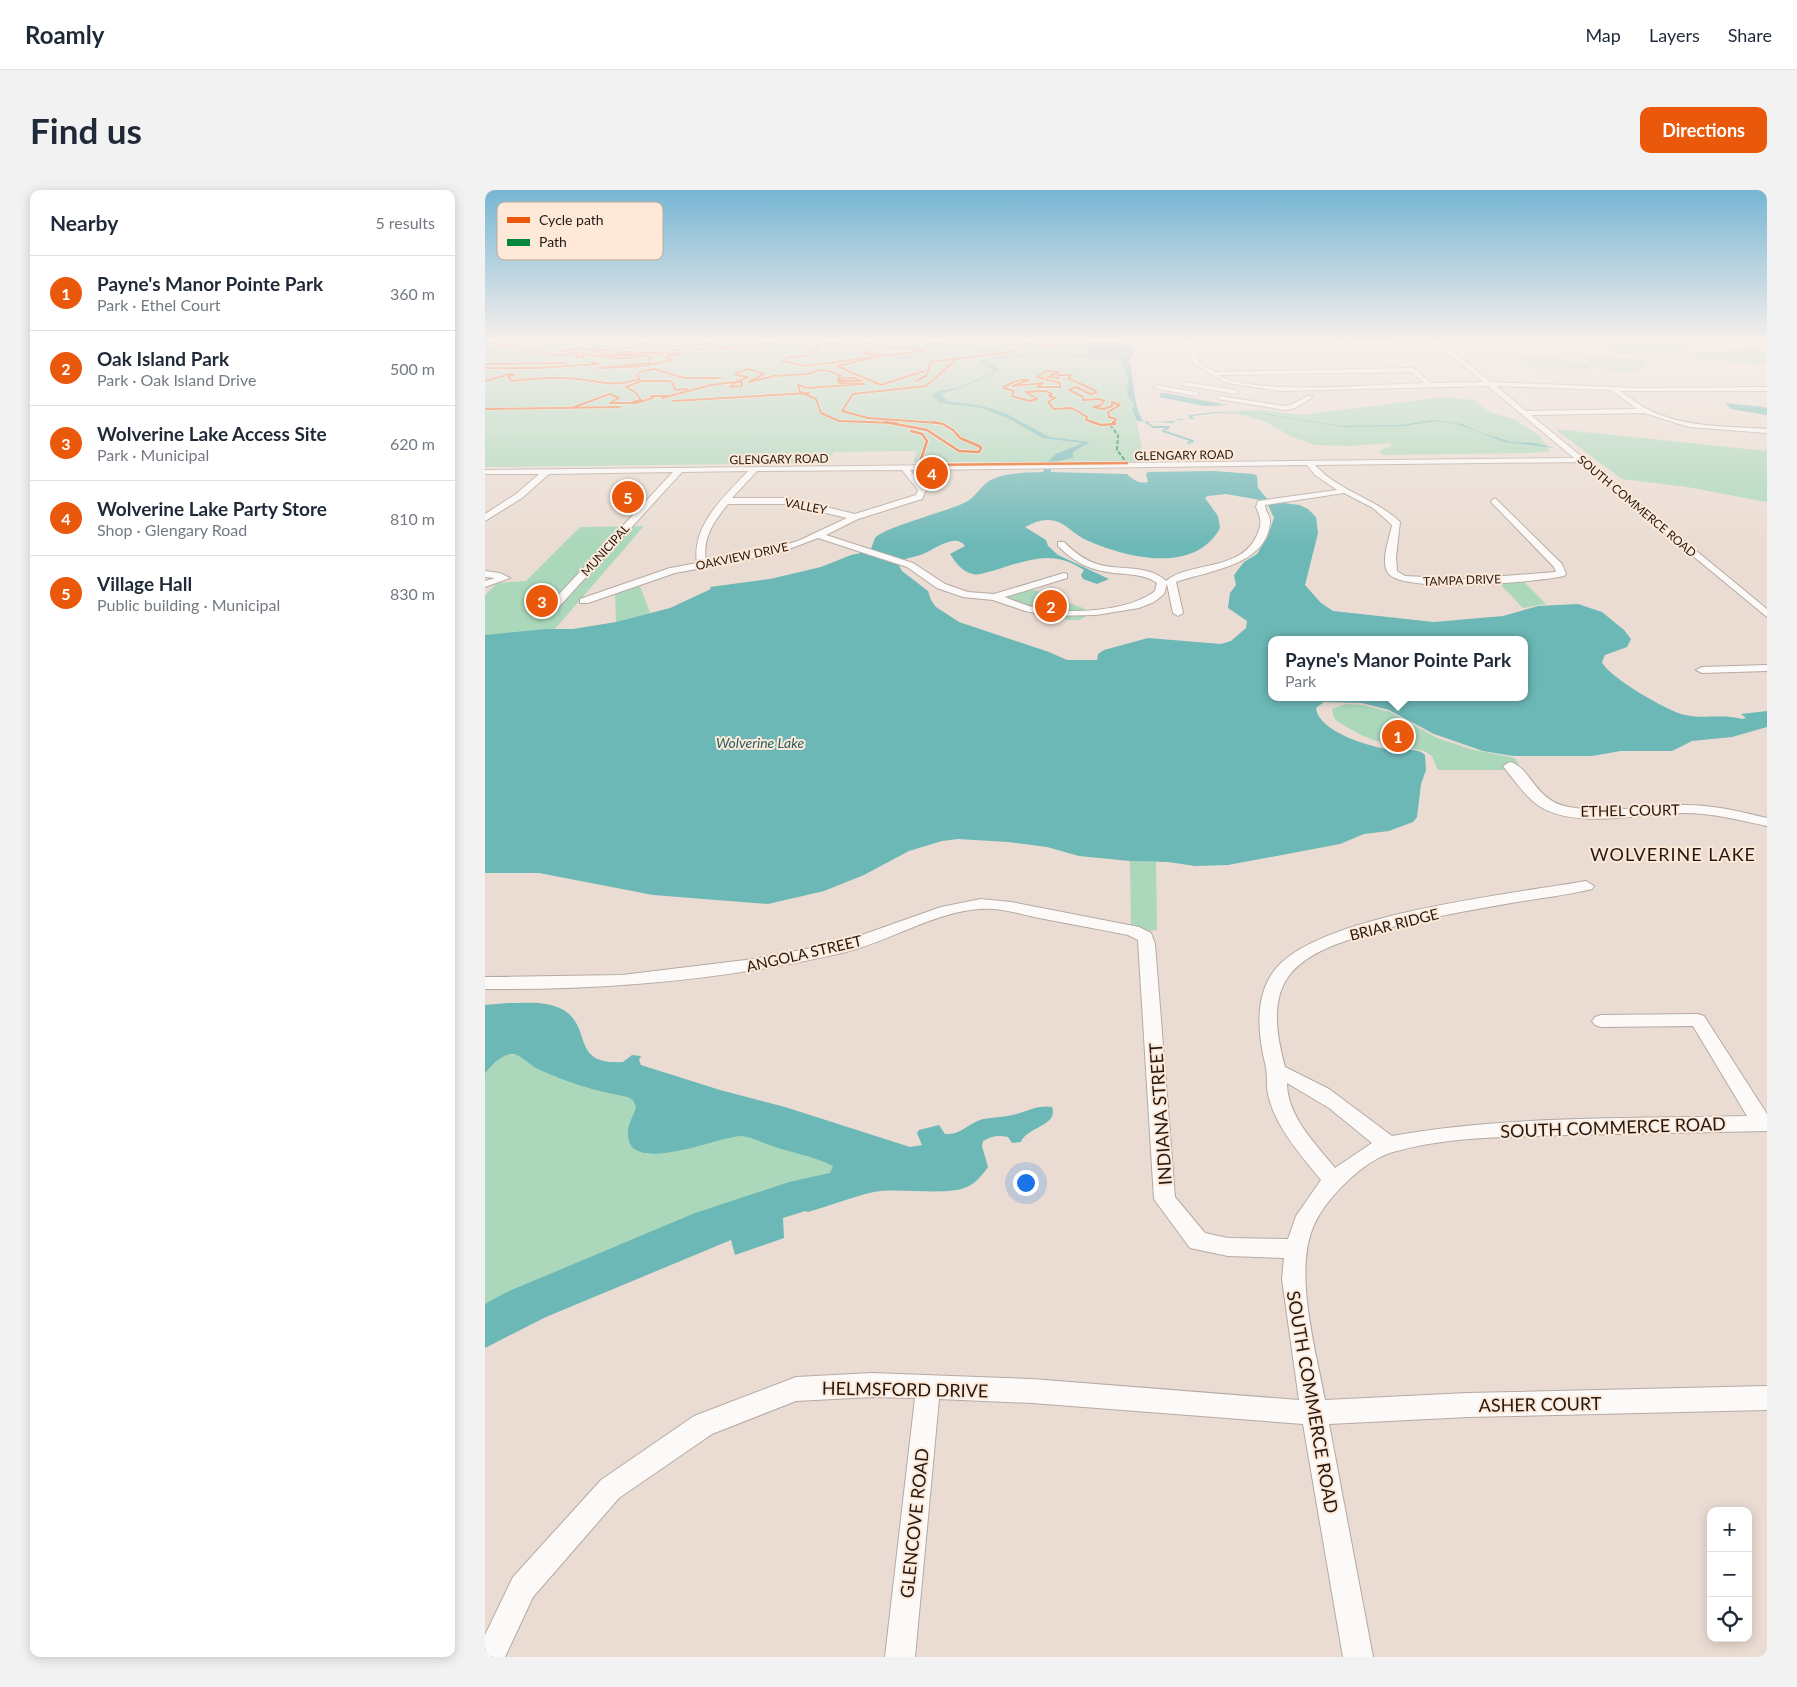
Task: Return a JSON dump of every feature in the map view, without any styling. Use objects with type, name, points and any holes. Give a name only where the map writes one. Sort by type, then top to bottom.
[{"type":"street","name":"SOUTH COMMERCE ROAD","points":[[1520,409],[1767,614]]},
{"type":"street","points":[[1524,413],[1645,411],[1685,423],[1767,431]]},
{"type":"street","name":"GLENGARY ROAD","points":[[485,472],[1583,460]]},
{"type":"street","name":"TAMPA DRIVE","points":[[1309,463],[1324,478],[1344,491],[1384,510],[1397,524],[1390,563],[1393,572],[1399,578],[1437,582],[1545,577],[1561,574],[1559,566],[1495,502]]},
{"type":"street","name":"OAKVIEW DRIVE","points":[[585,601],[662,573],[776,551],[817,535],[855,517],[919,497],[922,490],[908,475],[905,467]]},
{"type":"street","points":[[702,564],[698,555],[703,536],[726,501],[755,469]]},
{"type":"street","name":"MUNICIPAL","points":[[552,608],[680,470]]},
{"type":"street","points":[[485,518],[519,496],[547,471]]},
{"type":"street","points":[[817,535],[855,546],[915,568],[953,592],[995,597],[1049,613],[1063,621],[1073,622],[1082,621],[1092,614],[1160,596],[1171,581],[1223,565],[1255,548],[1260,541],[1266,523],[1260,507],[1261,503],[1344,491]]},
{"type":"street","name":"VALLEY","points":[[726,501],[788,500],[855,517]]},
{"type":"street","points":[[1061,544],[1077,559],[1102,570],[1154,576],[1167,587],[1178,614]]},
{"type":"street","points":[[485,574],[505,578],[485,584]]},
{"type":"street","points":[[995,597],[1064,576]]},
{"type":"street","points":[[1011,603],[1023,596],[1014,592]]},
{"type":"street","points":[[1702,670],[1767,668]]},
{"type":"street","name":"ETHEL COURT","points":[[1510,766],[1537,798],[1551,806],[1568,811],[1591,813],[1699,809],[1767,822]]},
{"type":"street","name":"BRIAR RIDGE","points":[[1333,1180],[1290,1126],[1277,1093],[1277,1071],[1269,1049],[1267,1024],[1271,994],[1286,967],[1310,950],[1361,929],[1419,915],[1587,886]]},
{"type":"street","name":"ANGOLA STREET","points":[[485,983],[610,983],[676,977],[769,963],[847,946],[946,911],[982,904],[1017,908],[1133,931],[1145,937]]},
{"type":"street","name":"INDIANA STREET","points":[[1145,937],[1165,1199],[1198,1241],[1229,1247],[1296,1248]]},
{"type":"street","points":[[1601,1021],[1698,1020],[1764,1123]]},
{"type":"street","points":[[1277,1071],[1300,1080],[1343,1107],[1388,1145]]},
{"type":"street","name":"SOUTH COMMERCE ROAD","points":[[1358,1657],[1314,1413],[1293,1279],[1296,1248],[1305,1222],[1333,1180],[1373,1152],[1388,1145],[1478,1131],[1764,1123]]},
{"type":"street","name":"HELMSFORD DRIVE","points":[[490,1657],[523,1587],[610,1489],[703,1425],[796,1389],[872,1385],[928,1389],[1032,1391],[1314,1413]]},
{"type":"street","name":"GLENCOVE ROAD","points":[[900,1657],[928,1389]]},
{"type":"street","name":"ASHER COURT","points":[[1314,1413],[1468,1405],[1767,1398]]},
{"type":"green space","points":[[485,409],[1134,409],[1145,464],[978,465],[978,462],[913,462],[917,451],[834,452],[827,463],[485,467]]},
{"type":"green space","points":[[1345,409],[1486,409],[1491,413],[1513,419],[1540,436],[1550,451],[1531,453],[1382,455],[1379,451],[1391,446],[1391,443],[1347,446],[1315,445],[1294,438],[1266,422],[1228,411],[1263,410],[1302,415]]},
{"type":"green space","points":[[1555,429],[1767,451],[1767,502],[1687,487],[1622,479]]},
{"type":"green space","points":[[644,526],[529,659],[485,659],[485,595],[497,583],[526,581],[580,527]]},
{"type":"green space","points":[[1522,580],[1546,604],[1523,608],[1497,581]]},
{"type":"green space","points":[[639,583],[650,613],[616,622],[615,592]]},
{"type":"green space","points":[[1032,589],[1088,610],[1085,612],[1087,616],[1079,620],[1068,620],[1006,600],[1009,596]]},
{"type":"green space","points":[[1346,704],[1363,705],[1390,712],[1437,738],[1470,749],[1515,758],[1522,770],[1438,770],[1432,756],[1424,751],[1373,740],[1338,722],[1334,718],[1332,709]]},
{"type":"green space","points":[[1130,861],[1156,862],[1157,930],[1147,931],[1131,926]]},
{"type":"green space","points":[[491,1054],[540,1056],[838,1148],[845,1180],[485,1310],[485,1058]]},
{"type":"water","points":[[986,409],[1005,413],[1049,437],[1090,442],[1073,452],[1073,458],[1045,464],[1056,454],[1083,443],[1043,438],[1009,419]]},
{"type":"water","points":[[1138,409],[1143,421],[1161,422],[1176,420],[1172,423],[1137,421],[1132,410]]},
{"type":"water","points":[[1734,409],[1767,409],[1767,415]]},
{"type":"water","points":[[1215,412],[1265,414],[1342,426],[1401,425],[1434,420],[1462,424],[1479,432],[1511,442],[1534,443],[1555,448],[1505,442],[1457,424],[1435,421],[1404,426],[1344,427],[1262,414],[1216,413],[1192,416],[1194,419],[1185,419],[1191,418],[1188,416],[1190,415]]},
{"type":"water","name":"Wolverine Lake","points":[[1044,467],[1051,467],[1051,472],[1127,474],[1139,482],[1148,482],[1146,474],[1148,472],[1214,471],[1254,474],[1257,476],[1258,488],[1269,501],[1300,505],[1308,509],[1316,517],[1318,533],[1305,585],[1321,603],[1333,611],[1434,622],[1503,616],[1538,606],[1578,604],[1602,612],[1624,630],[1631,639],[1627,647],[1605,655],[1602,662],[1615,676],[1639,693],[1677,712],[1699,717],[1742,719],[1746,718],[1741,714],[1767,711],[1767,727],[1732,737],[1692,741],[1672,751],[1621,751],[1592,756],[1513,756],[1483,751],[1434,734],[1389,710],[1362,703],[1324,702],[1316,708],[1319,717],[1335,731],[1371,746],[1391,750],[1413,750],[1425,755],[1426,770],[1421,784],[1417,817],[1413,822],[1389,831],[1364,834],[1340,844],[1228,865],[1195,866],[1168,862],[1130,861],[1079,856],[1047,847],[1008,842],[958,839],[942,841],[909,851],[864,875],[824,891],[768,904],[653,895],[539,873],[485,873],[485,635],[546,629],[573,629],[616,622],[670,608],[711,589],[710,587],[770,579],[821,567],[851,555],[870,551],[875,538],[890,529],[968,501],[985,484],[993,479],[1011,474],[1042,472]],"holes":[[[1226,494],[1266,501],[1274,518],[1267,538],[1257,554],[1244,562],[1234,575],[1236,585],[1230,593],[1228,608],[1247,621],[1246,628],[1231,641],[1221,644],[1148,638],[1104,650],[1098,654],[1097,660],[1067,660],[1049,652],[959,622],[936,607],[928,591],[902,571],[898,564],[903,560],[923,554],[944,543],[956,541],[961,542],[965,546],[950,554],[962,569],[969,573],[978,575],[1028,560],[1050,558],[1072,563],[1084,570],[1081,575],[1083,579],[1097,584],[1109,579],[1058,555],[1048,546],[1046,540],[1025,527],[1043,520],[1051,520],[1062,524],[1084,539],[1118,552],[1157,558],[1176,557],[1193,552],[1208,543],[1220,528],[1218,516],[1205,498],[1208,496]]]},
{"type":"water","points":[[539,1003],[562,1009],[575,1021],[585,1046],[590,1053],[607,1062],[623,1062],[632,1055],[641,1056],[639,1060],[641,1065],[720,1090],[785,1107],[910,1147],[922,1145],[917,1133],[919,1130],[939,1125],[945,1134],[951,1134],[980,1120],[1004,1117],[1035,1108],[1052,1107],[1053,1113],[1047,1122],[1029,1133],[1021,1142],[1012,1143],[1008,1137],[1001,1136],[983,1141],[982,1146],[988,1167],[969,1186],[949,1191],[874,1192],[783,1218],[784,1238],[735,1255],[731,1240],[546,1317],[485,1348],[485,1304],[507,1292],[695,1213],[789,1182],[830,1173],[833,1166],[742,1136],[676,1151],[657,1154],[642,1152],[631,1146],[628,1129],[636,1107],[633,1100],[628,1097],[592,1089],[558,1078],[536,1068],[513,1054],[501,1058],[485,1073],[485,1005]]},
{"type":"waterway","points":[[1146,422],[1153,427],[1169,427],[1163,431],[1193,441],[1188,443]]},
{"type":"marked path","points":[[1110,425],[1118,435],[1117,450],[1127,463]]},
{"type":"cycle path","points":[[819,409],[821,413],[833,420],[846,422],[879,421],[920,427],[940,436],[954,448],[964,453],[979,452],[981,448],[960,438],[953,430],[943,424],[930,421],[854,416],[842,411],[843,409]]},
{"type":"cycle path","points":[[1075,409],[1079,412],[1077,413],[1087,417],[1086,420],[1101,425],[1115,424],[1113,422],[1116,419],[1109,417],[1108,412],[1112,409]]},
{"type":"cycle path","points":[[911,431],[922,434],[927,441],[919,465],[1127,463]]},
{"type":"place","name":"Wolverine Lake Party Store","points":[[932,473]]},
{"type":"place","name":"Village Hall","points":[[628,497]]},
{"type":"place","name":"Wolverine Lake Access Site","points":[[542,601]]},
{"type":"place","name":"Oak Island Park","points":[[1051,606]]},
{"type":"place","name":"Payne's Manor Pointe Park","points":[[1398,736]]},
{"type":"district","name":"WOLVERINE LAKE","points":[[1673,854]]}]
